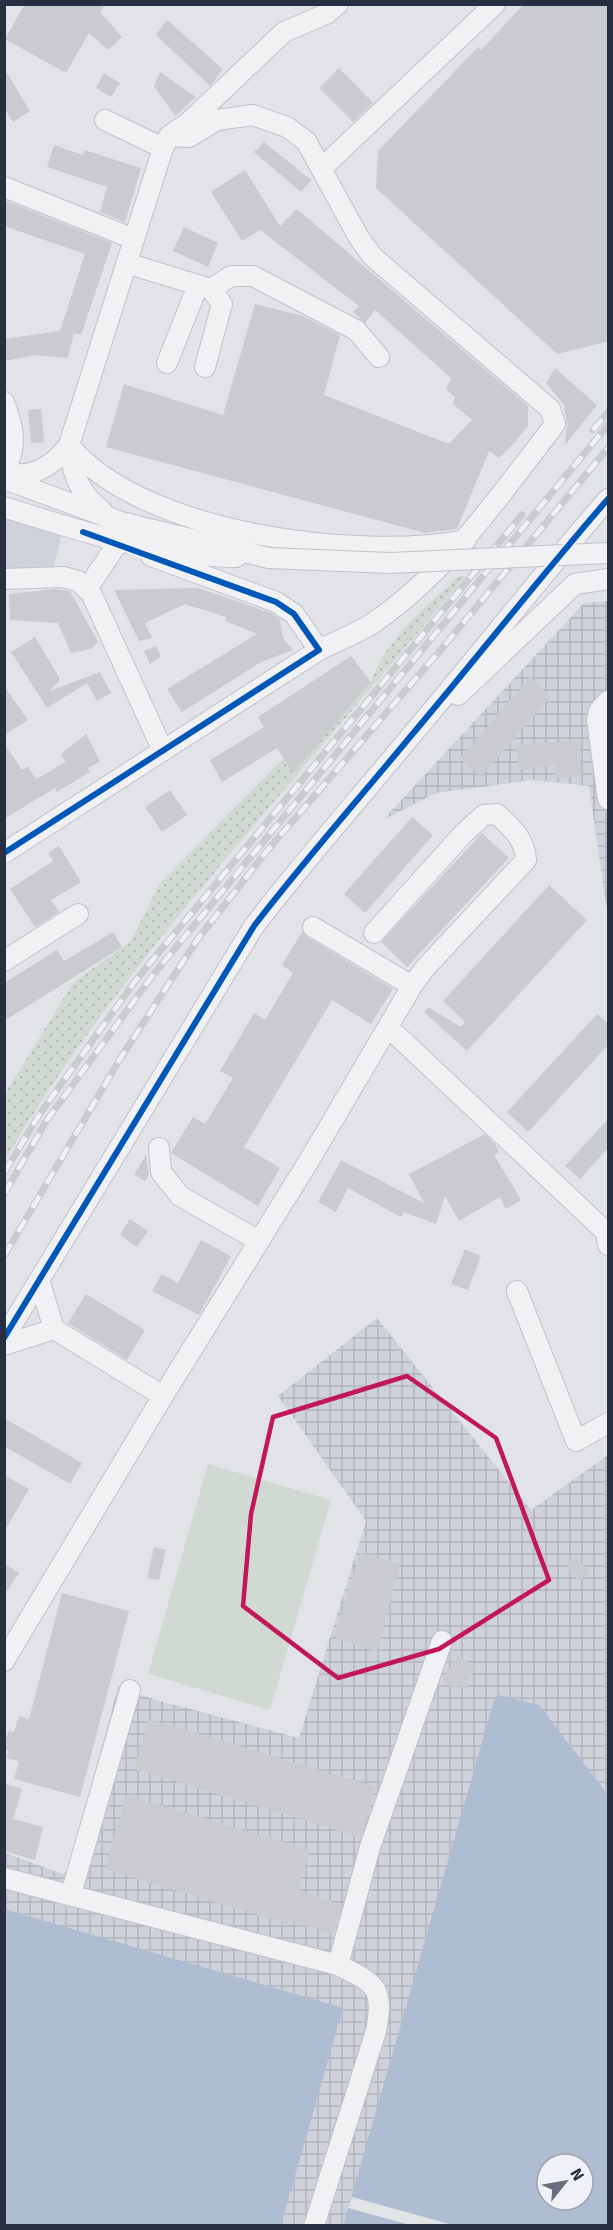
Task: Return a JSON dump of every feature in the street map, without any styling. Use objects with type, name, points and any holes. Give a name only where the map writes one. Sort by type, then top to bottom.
[{"type":"street","points":[[121,522],[102,511],[82,492],[71,470],[69,445],[166,141],[284,32],[326,14],[338,4]]},
{"type":"street","points":[[322,168],[495,4]]},
{"type":"street","points":[[4,853],[319,650],[371,624],[466,540],[555,424],[550,409],[373,256],[358,238],[306,141],[287,128],[253,115],[217,120],[189,137],[166,141],[105,120]]},
{"type":"street","points":[[4,187],[134,239]]},
{"type":"street","points":[[126,263],[205,287],[222,304],[205,368]]},
{"type":"street","points":[[167,363],[205,287],[231,276],[253,276],[356,330],[379,357]]},
{"type":"street","points":[[4,402],[15,444],[12,457],[4,472],[18,476],[30,474],[52,462],[69,445]]},
{"type":"street","points":[[69,445],[94,471],[189,519],[217,527],[334,543],[402,546],[466,540]]},
{"type":"street","points":[[4,479],[121,522],[206,549]]},
{"type":"street","points":[[4,1338],[254,926],[290,879],[411,737],[549,567],[609,499]]},
{"type":"street","points":[[4,507],[83,532],[276,602],[294,614],[319,650]]},
{"type":"street","points":[[83,532],[269,558],[390,562],[609,553]]},
{"type":"street","points":[[87,589],[117,544]]},
{"type":"street","points":[[549,567],[575,584]]},
{"type":"street","points":[[4,579],[63,577],[78,581],[87,589],[102,616],[163,751]]},
{"type":"street","points":[[411,737],[575,584],[609,579]]},
{"type":"street","points":[[609,701],[598,711],[597,720],[609,799]]},
{"type":"street","points":[[4,1661],[412,986],[425,968],[526,860],[525,847],[515,831],[498,814],[484,815],[463,834],[374,933]]},
{"type":"street","points":[[4,961],[78,914]]},
{"type":"street","points":[[313,927],[412,986]]},
{"type":"street","points":[[388,1027],[606,1232],[609,1245]]},
{"type":"street","points":[[159,1148],[161,1172],[180,1196],[259,1241]]},
{"type":"street","points":[[39,1280],[54,1329],[163,1396]]},
{"type":"street","points":[[517,1291],[576,1441],[609,1423]]},
{"type":"street","points":[[4,1345],[54,1329]]},
{"type":"street","points":[[338,1965],[370,1847],[442,1641]]},
{"type":"street","points":[[71,1894],[130,1690]]},
{"type":"street","points":[[4,1878],[338,1965],[372,1982],[377,1993],[380,2012],[314,2226]]},
{"type":"highlighted area","points":[[407,1376],[496,1438],[549,1580],[439,1649],[338,1678],[243,1606],[251,1514],[273,1417]]},
{"type":"shaded area","points":[[5,516],[62,534],[52,573],[5,572]]},
{"type":"shaded area","points":[[459,576],[466,576],[226,859],[125,984],[62,1070],[5,1160],[5,1094],[73,983],[131,941],[160,883],[284,758],[324,736],[371,682],[377,666],[397,637]]},
{"type":"shaded area","points":[[608,601],[608,917],[589,786],[532,780],[436,793],[383,820],[584,603]]},
{"type":"shaded area","points":[[377,1318],[531,1510],[608,1455],[608,2225],[5,2226],[5,1853],[63,1874],[70,1869],[118,1686],[153,1699],[299,1738],[366,1521],[278,1396]]},
{"type":"shaded area","points":[[208,1464],[331,1500],[270,1710],[148,1674]]},
{"type":"water","points":[[499,1695],[539,1705],[608,1795],[608,2225],[343,2226],[495,1697]]},
{"type":"water","points":[[4,1909],[343,2008],[281,2225],[5,2225]]},
{"type":"pier","points":[[352,2197],[453,2225],[410,2225],[348,2208]]},
{"type":"building","points":[[25,4],[105,4],[100,12],[122,37],[108,50],[89,33],[66,73],[5,39]]},
{"type":"building","points":[[524,4],[609,4],[609,339],[606,342],[557,354],[376,188],[378,151],[478,47],[481,50]]},
{"type":"building","points":[[167,20],[223,69],[210,86],[156,35]]},
{"type":"building","points":[[4,68],[30,111],[13,122],[4,108]]},
{"type":"building","points":[[339,68],[373,103],[353,122],[319,88]]},
{"type":"building","points":[[160,72],[196,97],[175,116],[154,86]]},
{"type":"building","points":[[104,73],[120,83],[111,97],[96,88]]},
{"type":"building","points":[[264,142],[311,180],[301,192],[254,152]]},
{"type":"building","points":[[54,145],[83,155],[84,150],[141,168],[125,222],[100,212],[107,187],[47,167]]},
{"type":"building","points":[[245,170],[280,226],[297,209],[528,406],[528,426],[514,443],[499,458],[489,451],[457,529],[425,533],[106,447],[124,384],[223,415],[255,304],[303,316],[340,335],[324,395],[449,444],[472,420],[453,404],[455,397],[446,389],[451,378],[375,310],[365,323],[353,312],[359,306],[260,230],[242,241],[211,192]]},
{"type":"building","points":[[4,200],[112,243],[81,335],[74,333],[68,358],[35,355],[4,361],[4,339],[60,331],[85,254],[4,226]]},
{"type":"building","points":[[184,227],[218,243],[208,267],[173,251]]},
{"type":"building","points":[[555,368],[597,405],[565,445],[567,425],[564,405],[546,383]]},
{"type":"building","points":[[41,409],[44,442],[31,443],[28,410]]},
{"type":"building","points":[[198,588],[271,613],[280,619],[283,638],[293,650],[261,662],[182,712],[167,689],[257,634],[225,621],[226,617],[185,604],[145,623],[152,638],[139,641],[114,590]]},
{"type":"building","points":[[55,589],[70,591],[98,642],[91,649],[71,653],[58,623],[10,620],[9,594]]},
{"type":"building","points":[[35,637],[59,677],[59,681],[50,691],[100,672],[111,693],[97,701],[87,683],[47,708],[11,652]]},
{"type":"building","points":[[156,646],[161,656],[150,664],[144,651]]},
{"type":"building","points":[[351,656],[371,682],[293,773],[277,748],[222,782],[210,760],[264,727],[258,717]]},
{"type":"building","points":[[530,677],[551,696],[481,777],[460,759]]},
{"type":"building","points":[[4,686],[28,720],[4,735]]},
{"type":"building","points":[[86,734],[100,762],[88,768],[90,772],[57,792],[55,788],[4,819],[4,743],[22,770],[28,766],[36,779],[66,762],[61,754]]},
{"type":"building","points":[[579,740],[582,777],[555,777],[555,765],[519,770],[516,745]]},
{"type":"building","points":[[170,790],[187,815],[162,832],[145,807]]},
{"type":"building","points":[[412,817],[433,835],[365,913],[344,894]]},
{"type":"building","points":[[482,833],[509,858],[407,967],[381,942]]},
{"type":"building","points":[[59,846],[81,882],[51,900],[59,912],[35,927],[10,889],[53,861],[48,853]]},
{"type":"building","points":[[549,885],[587,920],[467,1051],[424,1012],[428,1007],[461,1027],[465,1022],[443,1001]]},
{"type":"building","points":[[113,932],[122,947],[4,1021],[4,983],[57,950],[64,961]]},
{"type":"building","points":[[302,932],[393,989],[371,1024],[332,1000],[244,1147],[280,1168],[258,1206],[171,1153],[193,1117],[205,1124],[233,1078],[220,1071],[254,1013],[265,1020],[293,973],[282,965]]},
{"type":"building","points":[[597,1014],[609,1024],[609,1044],[528,1132],[507,1112]]},
{"type":"building","points":[[609,1118],[609,1147],[580,1179],[565,1166]]},
{"type":"building","points":[[485,1134],[495,1144],[499,1152],[494,1155],[521,1200],[506,1209],[500,1197],[459,1221],[445,1196],[436,1224],[404,1212],[401,1217],[348,1188],[336,1212],[318,1202],[341,1160],[424,1203],[409,1174]]},
{"type":"building","points":[[146,1155],[149,1174],[145,1181],[134,1175]]},
{"type":"building","points":[[130,1219],[148,1231],[137,1247],[120,1235]]},
{"type":"building","points":[[201,1240],[231,1256],[199,1315],[152,1291],[162,1274],[178,1283]]},
{"type":"building","points":[[465,1249],[481,1256],[468,1290],[451,1284]]},
{"type":"building","points":[[86,1294],[145,1330],[127,1360],[68,1323]]},
{"type":"building","points":[[4,1418],[82,1463],[70,1484],[4,1446]]},
{"type":"building","points":[[4,1475],[29,1489],[4,1532]]},
{"type":"building","points":[[154,1547],[166,1550],[159,1580],[147,1578]]},
{"type":"building","points":[[360,1553],[400,1564],[377,1652],[334,1637]]},
{"type":"building","points":[[577,1556],[589,1572],[578,1581],[566,1565]]},
{"type":"building","points":[[4,1563],[19,1573],[4,1595]]},
{"type":"building","points":[[62,1593],[129,1611],[80,1797],[14,1779],[19,1761],[6,1758],[9,1751],[4,1748],[8,1731],[14,1732],[19,1716],[29,1719]]},
{"type":"building","points":[[458,1655],[475,1669],[465,1689],[459,1685],[455,1689],[443,1680]]},
{"type":"building","points":[[149,1719],[376,1787],[361,1837],[134,1769]]},
{"type":"building","points":[[4,1783],[22,1789],[13,1819],[43,1827],[35,1860],[4,1851]]},
{"type":"building","points":[[126,1795],[310,1850],[298,1890],[342,1905],[334,1935],[289,1920],[288,1924],[105,1869]]},
{"type":"railway","points":[[593,430],[608,412]]},
{"type":"railway","points":[[4,1194],[47,1120],[153,975],[608,425]]},
{"type":"railway","points":[[4,1256],[120,1059],[197,940],[266,852],[444,646],[608,448]]},
{"type":"railway","points":[[4,1173],[39,1115],[136,980],[522,515]]},
{"type":"cycle path","points":[[4,1338],[254,926],[608,499]]},
{"type":"cycle path","points":[[4,853],[319,650],[294,614],[276,602],[83,532]]}]
